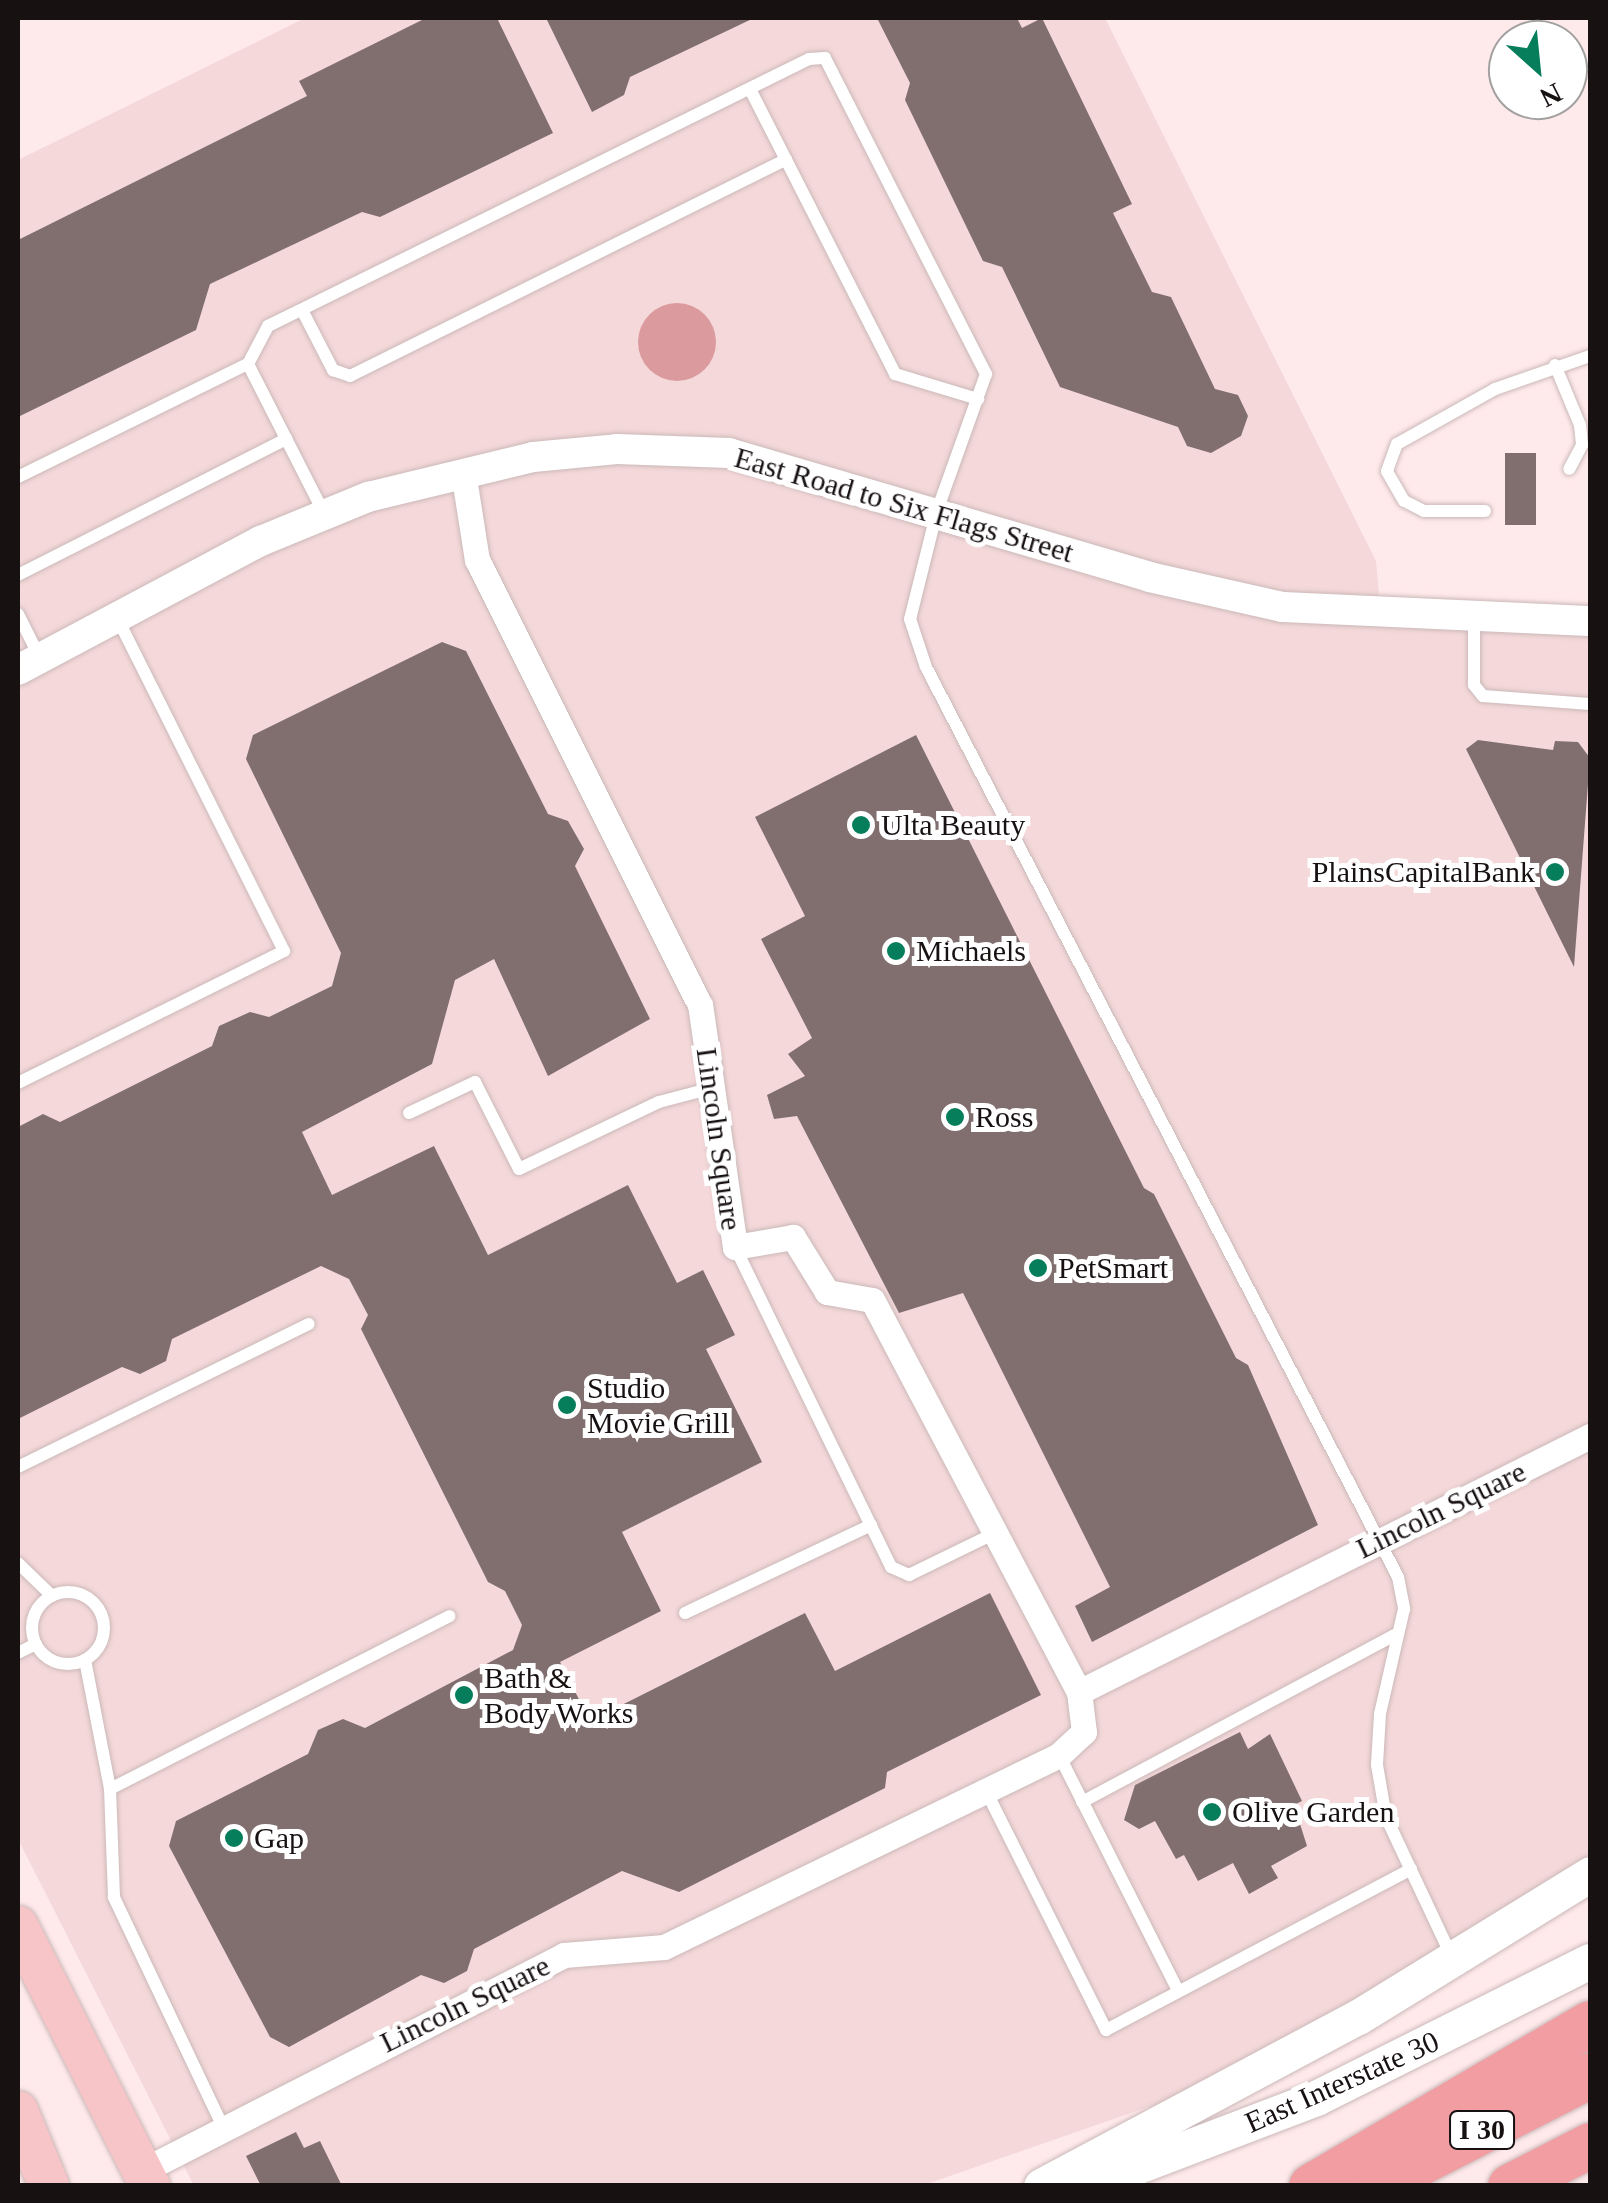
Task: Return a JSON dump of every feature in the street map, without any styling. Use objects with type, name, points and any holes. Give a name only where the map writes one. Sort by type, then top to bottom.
[{"type":"highway","points":[[1311,2186],[1590,2023]]},
{"type":"highway","name":"I 30","points":[[1374,2186],[1590,2074]]},
{"type":"highway","name":"I 30","points":[[1510,2186],[1590,2145]]},
{"type":"main road","points":[[1042,2186],[1454,1962],[1590,1874]]},
{"type":"main road","points":[[18,1926],[146,2178]]},
{"type":"main road","name":"East Interstate 30","points":[[1086,2186],[1316,2098],[1590,1962]]},
{"type":"main road","points":[[18,2111],[45,2184]]},
{"type":"street","name":"East Road to Six Flags Street","points":[[29,664],[324,513],[463,472],[617,449],[730,452],[1150,577],[1282,608],[1590,621]]},
{"type":"street","name":"Lincoln Square","points":[[146,2178],[224,2126],[564,1956],[664,1947],[1060,1755],[1084,1732],[1078,1692],[872,1300],[827,1292],[793,1237],[734,1247],[700,1005],[476,560],[463,472]]},
{"type":"street","name":"Lincoln Square","points":[[1078,1692],[1590,1436]]},
{"type":"lane","points":[[18,477],[248,364],[268,326],[809,59],[825,58],[837,71],[986,374],[938,511],[910,619],[926,667],[1398,1577],[1404,1610],[1380,1714],[1377,1765],[1386,1816],[1454,1962]]},
{"type":"lane","points":[[750,89],[895,374],[978,399]]},
{"type":"lane","points":[[302,310],[333,370],[350,376],[786,160]]},
{"type":"lane","points":[[1485,511],[1424,511],[1404,501],[1387,471],[1397,444],[1458,407],[1556,365],[1590,356]]},
{"type":"lane","points":[[248,364],[324,513]]},
{"type":"lane","points":[[1556,365],[1580,425],[1582,445],[1569,469]]},
{"type":"lane","points":[[18,575],[286,439]]},
{"type":"lane","points":[[18,614],[29,664]]},
{"type":"lane","points":[[18,1084],[284,951],[117,618]]},
{"type":"lane","points":[[1474,619],[1474,685],[1483,696],[1590,704]]},
{"type":"lane","points":[[409,1113],[475,1082],[520,1170],[658,1102],[712,1088]]},
{"type":"lane","points":[[734,1247],[871,1525],[900,1574],[995,1532]]},
{"type":"lane","points":[[18,1467],[309,1324]]},
{"type":"lane","points":[[685,1613],[871,1525]]},
{"type":"lane","points":[[18,1562],[52,1596]]},
{"type":"lane","points":[[74,1592],[101,1612],[101,1644],[85,1660],[63,1664],[36,1644],[36,1612],[52,1596],[74,1592]]},
{"type":"lane","points":[[110,1789],[450,1616]]},
{"type":"lane","points":[[1082,1802],[1398,1633]]},
{"type":"lane","points":[[18,1653],[36,1644]]},
{"type":"lane","points":[[85,1660],[110,1789],[114,1897],[224,2126]]},
{"type":"lane","points":[[1060,1755],[1176,1989]]},
{"type":"lane","points":[[984,1789],[1106,2030],[1176,1989],[1411,1869]]},
{"type":"shaded area","points":[[305,18],[1105,18],[1376,561],[1382,627],[1590,628],[1590,1867],[1332,2043],[924,2185],[194,2186],[18,1839],[18,160]]},
{"type":"shaded area","points":[[669,303],[685,303],[710,320],[716,342],[710,364],[699,375],[685,381],[669,381],[644,364],[638,350],[638,334],[655,309]]},
{"type":"building","points":[[426,18],[497,18],[553,133],[380,217],[362,212],[210,284],[196,330],[18,417],[18,240],[307,96],[299,81]]},
{"type":"building","points":[[546,18],[754,18],[630,77],[624,95],[592,112]]},
{"type":"building","points":[[877,18],[1017,18],[1022,28],[1042,18],[1132,204],[1113,213],[1152,292],[1171,297],[1215,389],[1238,395],[1248,416],[1241,436],[1211,453],[1187,446],[1178,427],[1060,387],[1002,267],[983,261],[905,100],[910,83]]},
{"type":"building","points":[[1505,453],[1536,453],[1536,525],[1505,525]]},
{"type":"building","points":[[442,642],[466,651],[548,814],[568,821],[584,849],[575,866],[650,1019],[548,1076],[494,959],[455,980],[432,1064],[302,1132],[332,1195],[434,1146],[488,1255],[628,1185],[677,1283],[703,1270],[735,1335],[706,1349],[762,1462],[622,1532],[661,1611],[560,1662],[590,1721],[805,1613],[835,1671],[990,1593],[1041,1695],[887,1772],[885,1788],[679,1892],[622,1871],[474,1949],[467,1971],[444,1983],[421,1975],[289,2047],[270,2037],[169,1846],[176,1821],[308,1754],[318,1730],[343,1719],[365,1728],[513,1650],[522,1625],[505,1591],[488,1582],[361,1329],[368,1315],[349,1279],[321,1266],[172,1339],[166,1361],[140,1374],[122,1367],[18,1419],[18,1127],[43,1114],[60,1122],[212,1046],[219,1026],[250,1012],[269,1017],[332,986],[341,953],[246,759],[253,735]]},
{"type":"building","points":[[916,735],[1144,1188],[1154,1194],[1236,1358],[1248,1365],[1318,1525],[1092,1642],[1075,1606],[1110,1587],[963,1293],[899,1313],[797,1116],[774,1119],[767,1095],[805,1076],[788,1054],[812,1038],[761,939],[805,916],[755,817]]},
{"type":"building","name":"PlainsCapitalBank","points":[[1478,740],[1553,750],[1555,741],[1578,742],[1590,758],[1574,967],[1466,749]]},
{"type":"building","name":"Olive Garden","points":[[1240,1732],[1248,1749],[1270,1734],[1302,1801],[1294,1805],[1307,1846],[1271,1866],[1278,1878],[1249,1894],[1233,1863],[1198,1881],[1184,1855],[1176,1859],[1155,1821],[1139,1829],[1124,1820],[1135,1785]]},
{"type":"building","points":[[296,2132],[304,2148],[320,2141],[342,2186],[261,2186],[246,2156]]},
{"type":"place","name":"Ulta Beauty","points":[[861,825]]},
{"type":"place","name":"PlainsCapitalBank","points":[[1555,872]]},
{"type":"place","name":"Michaels","points":[[896,951]]},
{"type":"place","name":"Ross","points":[[955,1117]]},
{"type":"place","name":"PetSmart","points":[[1038,1268]]},
{"type":"place","name":"Studio Movie Grill","points":[[567,1405]]},
{"type":"place","name":"Bath & Body Works","points":[[464,1695]]},
{"type":"place","name":"Olive Garden","points":[[1212,1812]]},
{"type":"place","name":"Gap","points":[[234,1838]]}]
